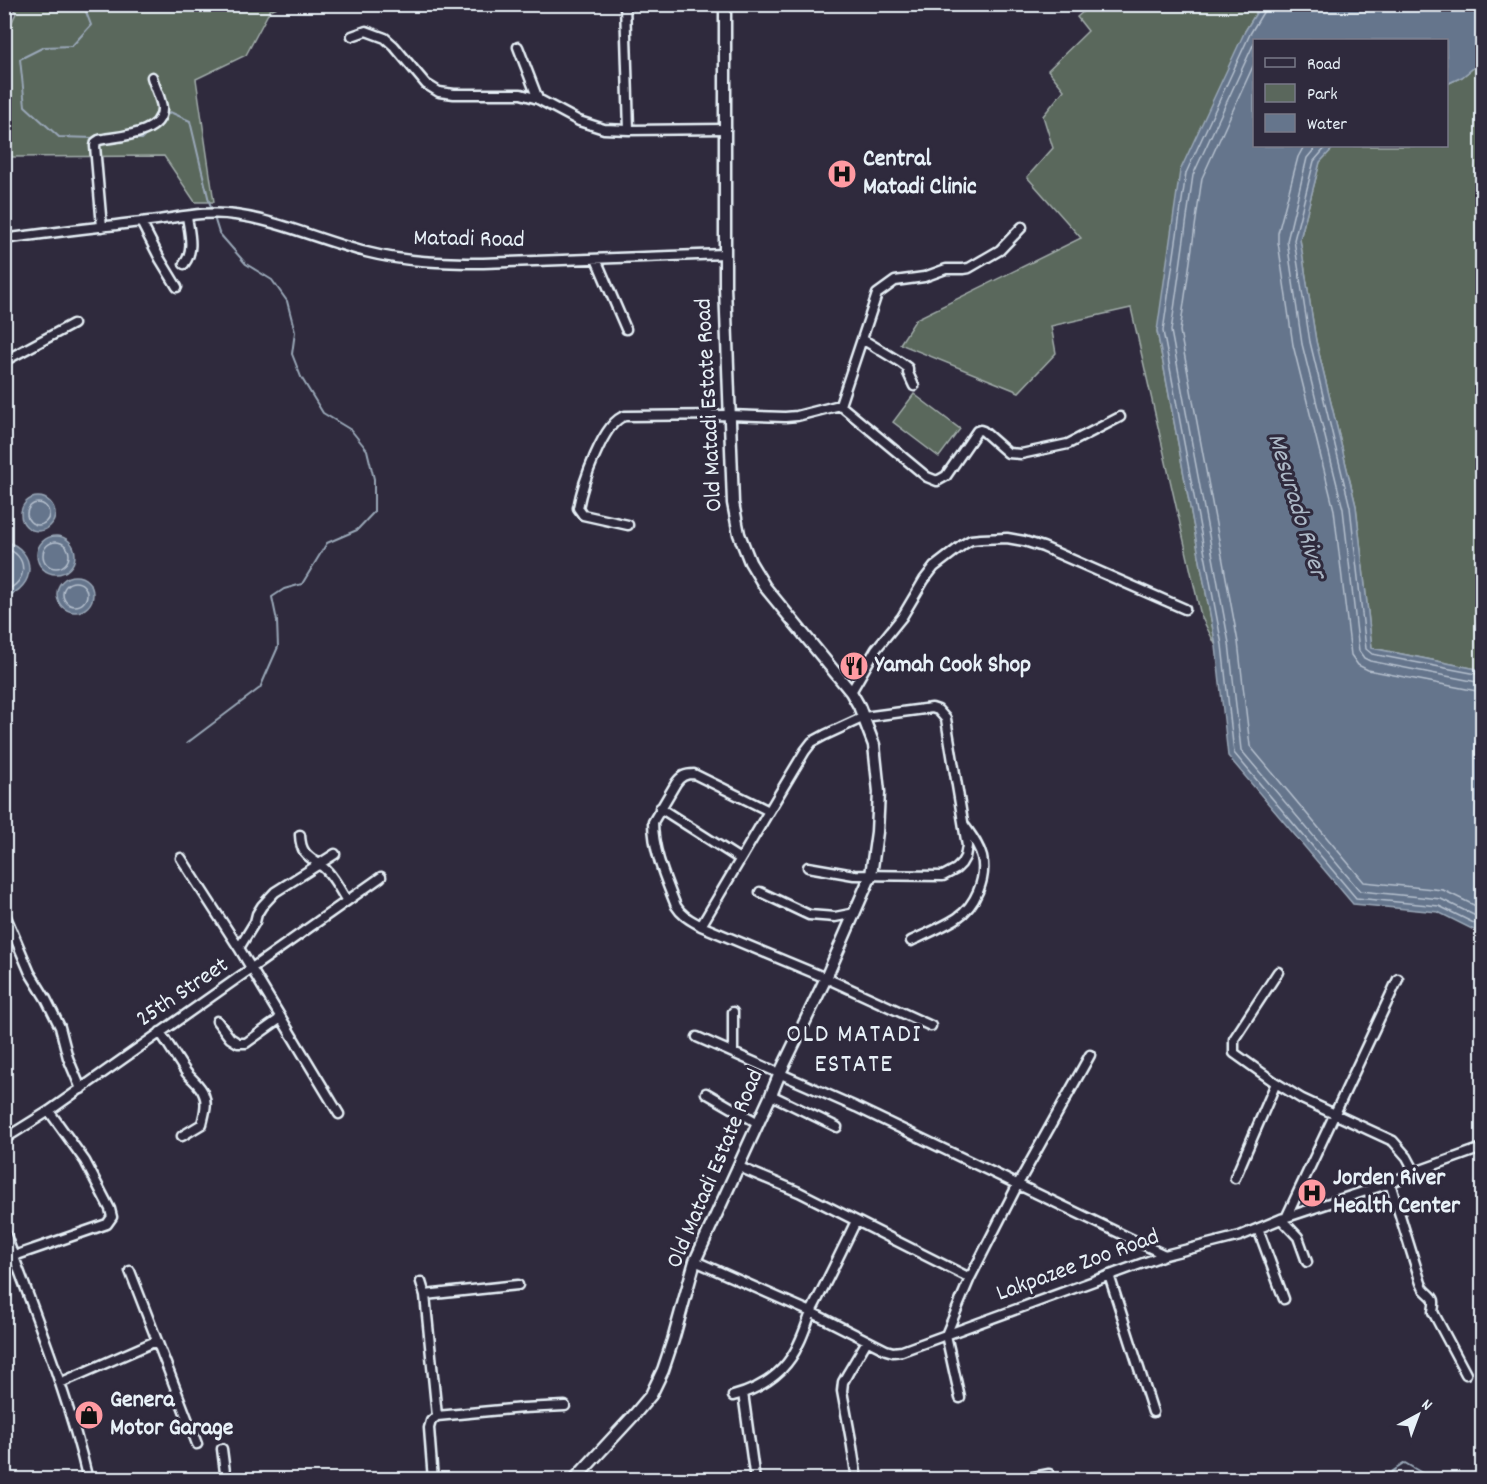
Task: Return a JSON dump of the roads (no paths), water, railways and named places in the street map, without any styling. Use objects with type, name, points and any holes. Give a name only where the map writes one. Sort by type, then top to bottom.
[{"type":"street","points":[[625,4],[629,130]]},
{"type":"street","name":"Old Matadi Estate Road","points":[[574,1479],[651,1395],[663,1370],[695,1261],[855,913],[871,875],[877,832],[879,792],[874,745],[864,717],[851,692],[765,587],[750,562],[739,534],[733,503],[725,255],[725,4]]},
{"type":"street","points":[[352,36],[366,31],[385,38],[426,84],[439,92],[521,94],[538,99],[579,121],[604,129],[726,129]]},
{"type":"street","points":[[518,47],[538,99]]},
{"type":"street","points":[[102,227],[96,142],[141,133],[158,120],[162,111],[152,76]]},
{"type":"street","name":"Matadi Road","points":[[187,216],[234,214],[364,252],[408,260],[450,263],[725,255]]},
{"type":"street","points":[[4,239],[187,216],[191,252],[184,264]]},
{"type":"street","points":[[141,222],[177,287]]},
{"type":"street","points":[[840,405],[877,294],[902,279],[924,277],[946,269],[969,268],[1000,250],[1023,227]]},
{"type":"street","points":[[596,259],[626,329]]},
{"type":"street","points":[[4,361],[73,324]]},
{"type":"street","points":[[862,339],[908,368],[914,386]]},
{"type":"street","points":[[627,525],[583,515],[578,508],[599,445],[619,417],[797,416],[840,405]]},
{"type":"street","points":[[840,405],[927,477],[937,481],[946,476],[977,431],[983,431],[1008,453],[1021,454],[1068,444],[1120,417]]},
{"type":"street","points":[[851,692],[876,649],[902,617],[924,579],[934,567],[971,540],[1007,538],[1024,541],[1185,609]]},
{"type":"street","points":[[701,926],[812,742],[864,717],[926,708],[938,710],[943,714],[946,719],[967,846],[965,857],[956,869],[943,876],[854,875],[808,867]]},
{"type":"street","points":[[770,811],[694,774],[681,777],[653,822],[660,864],[680,912],[701,926],[826,978],[931,1026]]},
{"type":"street","points":[[660,808],[740,859]]},
{"type":"street","points":[[911,941],[964,913],[977,895],[983,867],[982,857],[976,841],[963,824]]},
{"type":"street","points":[[300,835],[300,846],[306,854],[328,871],[347,901]]},
{"type":"street","points":[[239,948],[262,906],[275,892],[335,854]]},
{"type":"street","points":[[181,858],[239,948],[339,1114]]},
{"type":"street","name":"25th Street","points":[[4,1139],[81,1089],[381,877]]},
{"type":"street","points":[[760,892],[809,915],[835,917],[855,913]]},
{"type":"street","points":[[4,912],[30,973],[60,1026],[68,1058],[81,1089]]},
{"type":"street","points":[[1278,972],[1234,1039],[1234,1053],[1302,1099],[1393,1141],[1407,1157],[1415,1172]]},
{"type":"street","points":[[1307,1262],[1298,1237],[1283,1219],[1335,1115],[1398,979]]},
{"type":"street","points":[[733,1052],[734,1012]]},
{"type":"street","points":[[217,1021],[230,1038],[238,1043],[246,1043],[281,1018]]},
{"type":"street","points":[[160,1032],[181,1065],[205,1096],[206,1110],[202,1124],[182,1136]]},
{"type":"street","points":[[697,1037],[780,1073],[1165,1255]]},
{"type":"street","points":[[960,1398],[946,1335],[970,1278],[1018,1184],[1090,1055]]},
{"type":"street","points":[[1235,1178],[1276,1083]]},
{"type":"street","points":[[706,1093],[758,1123]]},
{"type":"street","points":[[771,1095],[837,1126]]},
{"type":"street","points":[[14,1256],[107,1224],[112,1216],[85,1161],[49,1111]]},
{"type":"street","name":"Lakpazee Zoo Road","points":[[695,1261],[811,1312],[886,1350],[902,1351],[1165,1255],[1240,1236],[1482,1149]]},
{"type":"street","points":[[739,1167],[799,1192],[970,1278]]},
{"type":"street","points":[[1390,1183],[1423,1289],[1431,1294],[1435,1304],[1433,1312],[1466,1374]]},
{"type":"street","points":[[734,1396],[761,1386],[786,1365],[794,1354],[811,1312],[856,1221]]},
{"type":"street","points":[[1258,1229],[1284,1299]]},
{"type":"street","points":[[4,1230],[60,1383],[88,1479]]},
{"type":"street","points":[[130,1271],[197,1444]]},
{"type":"street","points":[[1109,1275],[1154,1412]]},
{"type":"street","points":[[421,1282],[425,1295],[437,1416]]},
{"type":"street","points":[[425,1295],[518,1285]]},
{"type":"street","points":[[60,1383],[156,1341]]},
{"type":"street","points":[[857,1479],[842,1391],[843,1382],[867,1341]]},
{"type":"street","points":[[743,1393],[755,1479]]},
{"type":"street","points":[[433,1479],[429,1428],[431,1421],[437,1416],[565,1406]]},
{"type":"street","points":[[222,1449],[226,1479]]},
{"type":"street","points":[[1018,1479],[1049,1474]]},
{"type":"water","name":"Mesurado River","points":[[1261,5],[1482,5],[1482,61],[1462,77],[1448,84],[1448,39],[1253,39],[1253,147],[1334,147],[1320,162],[1300,239],[1316,341],[1356,506],[1372,648],[1482,670],[1482,934],[1438,912],[1353,904],[1228,756],[1216,646],[1157,331],[1180,171],[1245,31]]},
{"type":"water","points":[[38,497],[50,502],[55,514],[50,526],[38,531],[26,526],[21,514],[26,502]]},
{"type":"water","points":[[56,536],[63,537],[69,542],[74,548],[74,562],[69,568],[63,573],[56,574],[49,573],[43,568],[38,562],[37,555],[38,548],[43,542],[49,537]]},
{"type":"water","points":[[5,541],[23,552],[28,560],[29,569],[28,577],[23,585],[5,597]]},
{"type":"water","points":[[75,576],[88,581],[93,594],[88,607],[75,612],[62,607],[57,594],[62,581]]},
{"type":"waterway","points":[[83,4],[91,25],[72,46],[44,47],[20,59],[25,106],[59,137],[95,138]]},
{"type":"waterway","points":[[162,120],[170,112],[190,121],[219,233],[246,264],[272,280],[287,301],[295,332],[292,354],[301,377],[323,413],[351,430],[367,450],[374,479],[374,512],[357,530],[327,543],[302,584],[284,589],[272,597],[277,621],[278,647],[260,688],[187,743]]},
{"type":"waterway","points":[[128,139],[142,139],[149,132]]},
{"type":"waterway","points":[[1369,1480],[1390,1473],[1405,1463],[1434,1480]]},
{"type":"place","name":"Central Matadi Clinic","points":[[842,174]]},
{"type":"place","name":"Yamah Cook Shop","points":[[854,666]]},
{"type":"place","name":"Jorden River Health Center","points":[[1312,1193]]},
{"type":"place","name":"Genera Motor Garage","points":[[89,1415]]},
{"type":"district","name":"OLD MATADI ESTATE","points":[[854,1050]]}]
